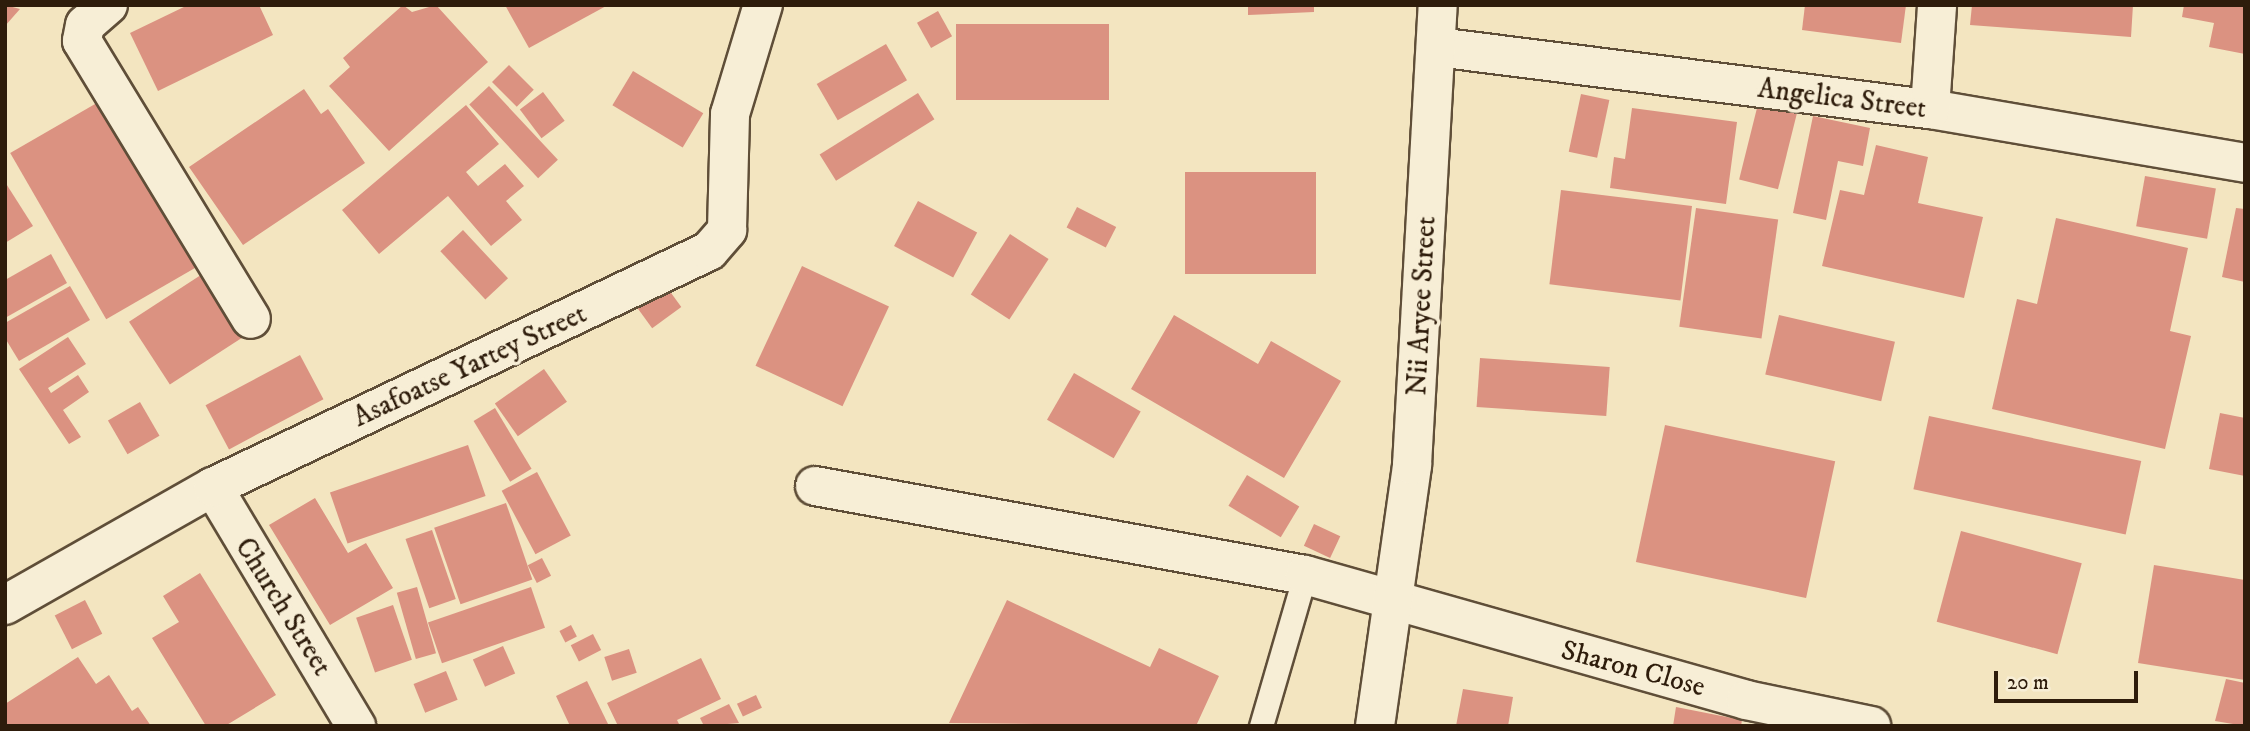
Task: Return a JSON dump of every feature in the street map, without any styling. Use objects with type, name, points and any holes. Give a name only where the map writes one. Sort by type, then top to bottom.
[{"type":"street","points":[[108,5],[85,24],[82,41],[251,319]]},
{"type":"street","name":"Asafoatse Yartey Street","points":[[5,605],[213,487],[709,251],[727,230],[730,114],[763,5]]},
{"type":"street","name":"Nii Aryee Street","points":[[1375,726],[1397,606],[1412,465],[1438,5]]},
{"type":"street","points":[[1930,109],[1937,5]]},
{"type":"street","name":"Angelica Street","points":[[1437,47],[1930,109],[2245,163]]},
{"type":"street","name":"Sharon Close","points":[[815,486],[1305,575],[1397,606],[1746,700],[1871,726]]},
{"type":"street","name":"Church Street","points":[[213,487],[356,726]]},
{"type":"lane","points":[[1261,726],[1305,575]]},
{"type":"building","points":[[5,5],[20,9],[5,26]]},
{"type":"building","points":[[188,5],[259,5],[273,35],[158,91],[130,33]]},
{"type":"building","points":[[403,5],[412,12],[436,5],[488,62],[389,151],[329,86],[350,67],[343,58]]},
{"type":"building","points":[[505,5],[608,5],[529,48]]},
{"type":"building","points":[[1248,5],[1314,5],[1314,12],[1248,15]]},
{"type":"building","points":[[1805,5],[1906,5],[1901,43],[1802,30]]},
{"type":"building","points":[[1972,5],[2133,5],[2131,37],[1970,25]]},
{"type":"building","points":[[2184,5],[2245,5],[2245,54],[2209,47],[2214,23],[2182,17]]},
{"type":"building","points":[[938,11],[952,36],[931,48],[917,23]]},
{"type":"building","points":[[956,24],[1109,24],[1109,100],[956,100]]},
{"type":"building","points":[[886,44],[907,80],[838,120],[817,84]]},
{"type":"building","points":[[509,65],[534,90],[517,107],[492,82]]},
{"type":"building","points":[[633,71],[703,113],[683,148],[612,105]]},
{"type":"building","points":[[489,86],[558,160],[538,178],[469,104]]},
{"type":"building","points":[[304,89],[321,114],[328,109],[365,163],[243,245],[189,167]]},
{"type":"building","points":[[543,92],[565,121],[542,138],[520,109]]},
{"type":"building","points":[[918,93],[934,119],[836,181],[820,154]]},
{"type":"building","points":[[1581,94],[1609,100],[1597,158],[1569,152]]},
{"type":"building","points":[[102,100],[198,266],[106,319],[10,153]]},
{"type":"building","points":[[1759,100],[1798,110],[1778,189],[1739,180]]},
{"type":"building","points":[[466,105],[499,144],[466,172],[478,186],[505,164],[524,186],[506,201],[522,220],[491,246],[448,196],[379,254],[342,210]]},
{"type":"building","points":[[1632,108],[1737,122],[1726,204],[1610,188],[1614,157],[1625,159]]},
{"type":"building","points":[[1813,116],[1870,128],[1863,166],[1838,161],[1826,220],[1793,213]]},
{"type":"building","points":[[1876,145],[1928,157],[1918,203],[1983,217],[1964,298],[1822,266],[1840,190],[1864,195]]},
{"type":"building","points":[[1185,172],[1316,172],[1316,274],[1185,274]]},
{"type":"building","points":[[2145,176],[2216,189],[2207,239],[2136,226]]},
{"type":"building","points":[[5,182],[33,226],[5,243]]},
{"type":"building","points":[[1561,190],[1692,206],[1680,300],[1549,284]]},
{"type":"building","points":[[918,201],[977,232],[953,277],[894,246]]},
{"type":"building","points":[[1077,207],[1116,227],[1106,247],[1067,227]]},
{"type":"building","points":[[1696,208],[1778,220],[1761,338],[1679,327]]},
{"type":"building","points":[[2236,208],[2245,209],[2245,282],[2222,277]]},
{"type":"building","points":[[2056,218],[2188,248],[2170,331],[2191,336],[2165,449],[1992,409],[2017,299],[2037,304]]},
{"type":"building","points":[[463,230],[508,278],[485,299],[440,251]]},
{"type":"building","points":[[1010,234],[1049,259],[1009,319],[971,294]]},
{"type":"building","points":[[51,254],[67,283],[5,318],[5,280]]},
{"type":"building","points":[[802,266],[889,307],[843,406],[756,366]]},
{"type":"building","points":[[207,271],[248,334],[170,385],[129,322]]},
{"type":"building","points":[[70,286],[90,320],[19,361],[5,338],[5,323]]},
{"type":"building","points":[[666,286],[681,307],[652,328],[637,307]]},
{"type":"building","points":[[1174,315],[1258,364],[1271,341],[1341,381],[1284,478],[1131,389]]},
{"type":"building","points":[[1779,315],[1895,342],[1881,401],[1765,374]]},
{"type":"building","points":[[68,337],[86,364],[48,388],[51,393],[78,375],[89,392],[63,410],[81,437],[69,444],[19,369]]},
{"type":"building","points":[[300,355],[323,399],[229,449],[206,405]]},
{"type":"building","points":[[1480,358],[1610,367],[1606,416],[1477,407]]},
{"type":"building","points":[[544,369],[567,402],[518,436],[495,403]]},
{"type":"building","points":[[1074,373],[1141,411],[1114,458],[1047,420]]},
{"type":"building","points":[[140,402],[160,436],[127,454],[108,421]]},
{"type":"building","points":[[495,408],[532,469],[510,482],[474,421]]},
{"type":"building","points":[[2220,413],[2245,418],[2245,476],[2209,469]]},
{"type":"building","points":[[1929,416],[2141,461],[2126,534],[1913,489]]},
{"type":"building","points":[[1665,425],[1835,461],[1806,598],[1636,562]]},
{"type":"building","points":[[468,445],[486,496],[348,544],[330,493]]},
{"type":"building","points":[[537,472],[571,536],[535,554],[502,491]]},
{"type":"building","points":[[1247,475],[1299,506],[1281,537],[1228,506]]},
{"type":"building","points":[[315,498],[348,553],[366,543],[393,588],[330,625],[269,525]]},
{"type":"building","points":[[506,503],[532,580],[461,604],[434,528]]},
{"type":"building","points":[[1314,524],[1340,536],[1330,558],[1304,546]]},
{"type":"building","points":[[432,530],[456,599],[429,608],[406,539]]},
{"type":"building","points":[[1961,531],[2082,563],[2057,654],[1937,622]]},
{"type":"building","points":[[542,558],[551,576],[537,583],[528,565]]},
{"type":"building","points":[[2154,565],[2245,580],[2245,680],[2138,663]]},
{"type":"building","points":[[200,573],[276,695],[225,726],[206,726],[152,638],[179,622],[163,596]]},
{"type":"building","points":[[417,587],[436,653],[416,659],[397,593]]},
{"type":"building","points":[[531,587],[545,628],[442,663],[428,622]]},
{"type":"building","points":[[85,600],[102,634],[72,649],[55,615]]},
{"type":"building","points":[[1007,600],[1150,667],[1159,648],[1219,676],[1196,726],[949,723]]},
{"type":"building","points":[[393,605],[412,660],[375,673],[356,618]]},
{"type":"building","points":[[571,625],[577,637],[565,642],[559,631]]},
{"type":"building","points":[[593,634],[601,650],[579,661],[571,645]]},
{"type":"building","points":[[503,646],[515,673],[485,687],[473,659]]},
{"type":"building","points":[[629,649],[637,673],[612,681],[604,657]]},
{"type":"building","points":[[78,657],[96,684],[109,675],[132,711],[138,707],[151,726],[5,726],[5,704]]},
{"type":"building","points":[[701,658],[721,699],[677,720],[680,726],[618,726],[607,703]]},
{"type":"building","points":[[446,671],[458,700],[425,713],[414,684]]},
{"type":"building","points":[[2226,679],[2245,683],[2245,726],[2215,721]]},
{"type":"building","points":[[587,681],[609,726],[570,726],[556,696]]},
{"type":"building","points":[[1463,689],[1513,697],[1508,726],[1456,726]]},
{"type":"building","points":[[756,695],[762,708],[743,717],[737,704]]},
{"type":"building","points":[[729,704],[739,723],[704,726],[700,718]]},
{"type":"building","points":[[1676,707],[1742,720],[1741,726],[1673,726]]}]
